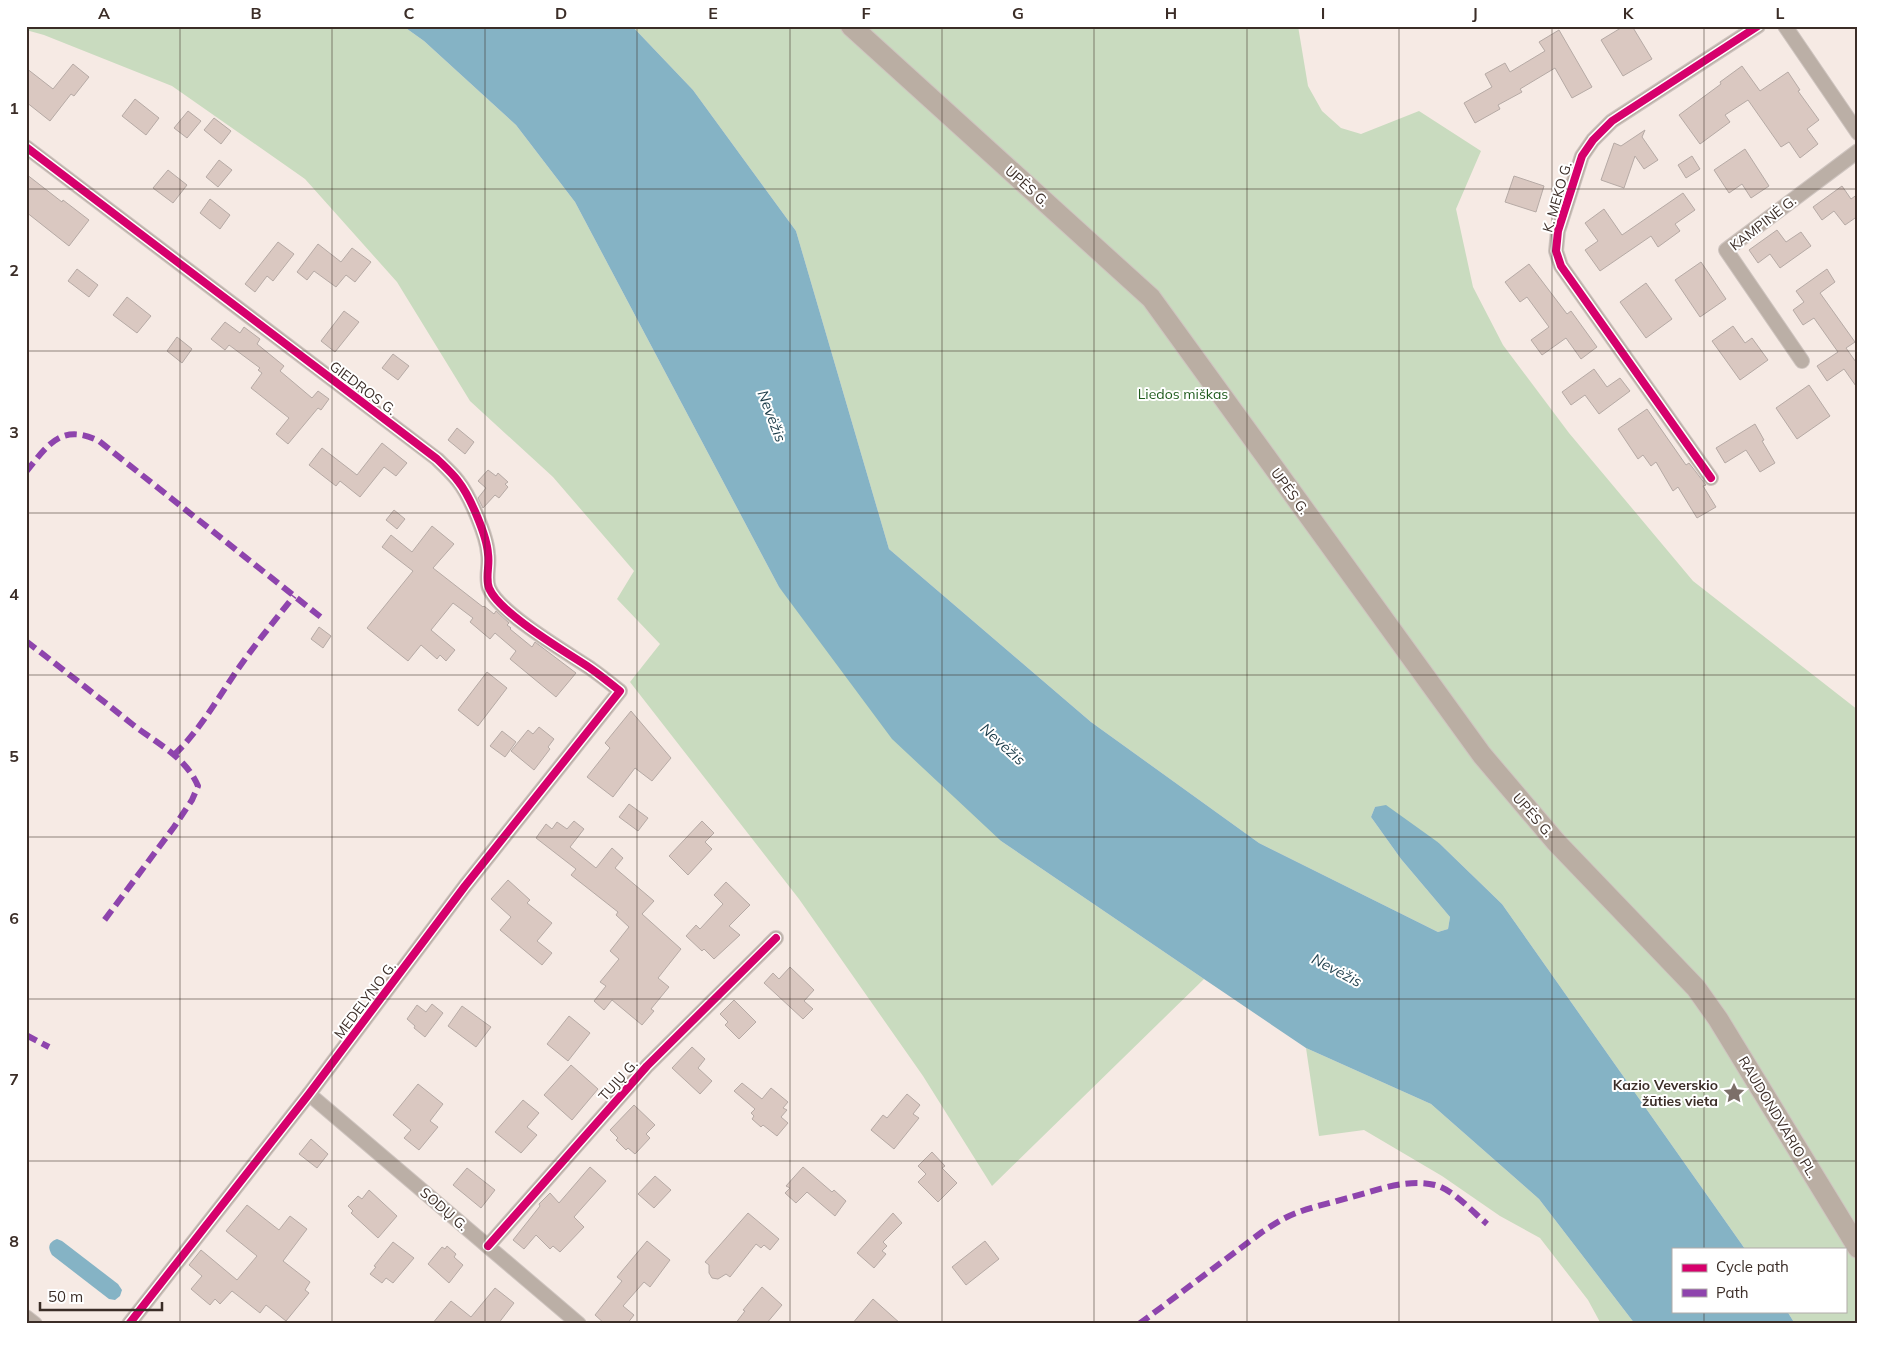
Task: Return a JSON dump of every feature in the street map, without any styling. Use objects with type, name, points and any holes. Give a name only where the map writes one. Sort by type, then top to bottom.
[{"type":"main road","name":"UPĖS G.","points":[[851,26],[1151,298],[1482,756],[1556,842],[1696,988]]},
{"type":"main road","name":"RAUDONDVARIO PL.","points":[[1696,988],[1718,1019],[1858,1248]]},
{"type":"street","name":"K. MEKO G.","points":[[1711,478],[1561,266],[1556,251],[1558,231],[1582,156],[1592,140],[1612,121],[1758,26]]},
{"type":"street","points":[[1785,26],[1858,133]]},
{"type":"street","name":"GIEDROS G.","points":[[26,147],[437,459],[460,482],[469,498],[487,546],[489,565],[487,578],[489,589],[496,599],[535,632],[590,668],[620,691]]},
{"type":"street","name":"KAMPINĖ G.","points":[[1802,361],[1726,250],[1858,150]]},
{"type":"street","name":"MEDELYNO G.","points":[[129,1324],[310,1094],[465,886],[620,691]]},
{"type":"street","name":"TUJŲ G.","points":[[488,1246],[647,1066],[776,938]]},
{"type":"street","name":"SODŲ G.","points":[[310,1094],[579,1324]]},
{"type":"street","points":[[26,1317],[35,1324]]},
{"type":"green space","points":[[26,26],[403,26],[424,41],[516,125],[575,202],[779,587],[1001,841],[1204,979],[992,1186],[923,1076],[799,899],[630,682],[660,644],[617,599],[634,571],[553,477],[470,401],[397,282],[305,179],[172,86],[44,35],[26,30]]},
{"type":"green space","name":"Liedos miškas","points":[[632,26],[1298,26],[1308,86],[1322,111],[1341,128],[1361,134],[1419,111],[1481,151],[1456,209],[1473,287],[1503,345],[1569,433],[1693,581],[1858,710],[1858,1324],[1795,1324],[1788,1312],[1846,1312],[1846,1248],[1744,1248],[1502,904],[1439,843],[1375,807],[1371,817],[1401,859],[1450,917],[1448,929],[1438,932],[1259,843],[1091,722],[889,549],[796,231],[693,90]]},
{"type":"green space","points":[[1306,1048],[1431,1104],[1539,1199],[1635,1324],[1601,1324],[1588,1300],[1540,1238],[1500,1216],[1442,1176],[1364,1130],[1319,1136]]},
{"type":"water","name":"Nevėžis","points":[[403,26],[632,26],[693,90],[796,231],[889,549],[1091,722],[1259,843],[1438,932],[1448,929],[1450,917],[1401,859],[1371,817],[1375,807],[1386,805],[1439,843],[1502,904],[1744,1248],[1672,1248],[1672,1312],[1788,1312],[1795,1324],[1635,1324],[1539,1199],[1431,1104],[1306,1048],[1001,841],[892,739],[779,587],[575,202],[516,125],[424,41]]},
{"type":"water","points":[[57,1239],[118,1284],[122,1290],[120,1296],[115,1300],[109,1299],[52,1255],[50,1245]]},
{"type":"building","points":[[1624,26],[1632,26],[1652,59],[1623,76],[1601,40]]},
{"type":"building","points":[[1559,30],[1592,87],[1572,98],[1555,68],[1520,89],[1522,92],[1498,105],[1500,109],[1475,123],[1464,103],[1492,87],[1485,74],[1505,63],[1510,72],[1545,51],[1539,42]]},
{"type":"building","points":[[73,64],[89,77],[74,96],[71,94],[50,121],[26,102],[26,68],[53,89]]},
{"type":"building","points":[[1742,66],[1760,91],[1788,72],[1800,90],[1798,91],[1819,120],[1807,129],[1818,144],[1800,158],[1789,142],[1781,147],[1748,100],[1725,115],[1730,122],[1700,144],[1679,115]]},
{"type":"building","points":[[135,99],[159,118],[146,135],[122,116]]},
{"type":"building","points":[[188,111],[201,121],[187,138],[174,128]]},
{"type":"building","points":[[214,118],[231,131],[221,144],[204,130]]},
{"type":"building","points":[[1645,130],[1642,137],[1658,160],[1644,169],[1635,156],[1624,188],[1601,180],[1614,143],[1621,146]]},
{"type":"building","points":[[1745,149],[1769,186],[1751,198],[1742,184],[1729,193],[1714,170]]},
{"type":"building","points":[[1692,156],[1700,169],[1686,178],[1678,165]]},
{"type":"building","points":[[219,160],[232,170],[218,187],[206,177]]},
{"type":"building","points":[[168,170],[187,185],[173,203],[153,188]]},
{"type":"building","points":[[26,174],[89,220],[69,246],[26,212]]},
{"type":"building","points":[[1514,176],[1544,186],[1536,212],[1505,202]]},
{"type":"building","points":[[1842,186],[1851,199],[1858,194],[1858,216],[1845,225],[1834,211],[1822,220],[1813,207]]},
{"type":"building","points":[[1683,193],[1695,210],[1675,224],[1680,231],[1658,247],[1651,236],[1600,271],[1585,250],[1598,241],[1585,223],[1604,209],[1622,235]]},
{"type":"building","points":[[210,199],[230,215],[220,229],[200,213]]},
{"type":"building","points":[[1777,230],[1786,242],[1801,232],[1811,246],[1780,268],[1770,254],[1758,263],[1749,250]]},
{"type":"building","points":[[278,242],[294,254],[273,281],[267,276],[255,292],[245,284]]},
{"type":"building","points":[[318,244],[341,262],[352,248],[371,262],[355,282],[346,275],[336,287],[314,271],[307,280],[297,272]]},
{"type":"building","points":[[1701,262],[1726,299],[1700,317],[1675,280]]},
{"type":"building","points":[[1529,264],[1567,314],[1571,311],[1597,347],[1581,359],[1566,338],[1542,355],[1531,340],[1549,327],[1527,297],[1520,302],[1505,282]]},
{"type":"building","points":[[77,269],[98,285],[89,297],[68,281]]},
{"type":"building","points":[[1827,269],[1835,282],[1820,293],[1855,342],[1846,348],[1858,365],[1858,389],[1844,369],[1827,381],[1817,366],[1838,352],[1814,318],[1803,325],[1793,310],[1804,302],[1796,291]]},
{"type":"building","points":[[1646,283],[1672,319],[1646,338],[1620,302]]},
{"type":"building","points":[[127,297],[151,316],[137,333],[113,315]]},
{"type":"building","points":[[344,311],[359,322],[335,352],[321,341]]},
{"type":"building","points":[[225,322],[240,333],[244,327],[260,339],[257,344],[284,366],[280,371],[312,398],[318,391],[329,399],[321,410],[318,408],[288,444],[276,434],[289,418],[251,388],[262,373],[258,370],[260,368],[229,345],[225,350],[211,339]]},
{"type":"building","points":[[1733,326],[1745,343],[1752,338],[1768,360],[1740,380],[1712,341]]},
{"type":"building","points":[[177,337],[192,349],[182,363],[167,351]]},
{"type":"building","points":[[393,354],[409,366],[398,380],[382,368]]},
{"type":"building","points":[[1594,369],[1607,387],[1620,378],[1630,391],[1599,414],[1585,395],[1571,405],[1562,392]]},
{"type":"building","points":[[1809,385],[1830,416],[1797,439],[1776,408]]},
{"type":"building","points":[[1647,409],[1686,465],[1689,463],[1706,485],[1703,486],[1716,507],[1697,518],[1678,487],[1673,491],[1656,462],[1651,466],[1643,455],[1638,459],[1618,429]]},
{"type":"building","points":[[1755,424],[1764,440],[1762,441],[1775,463],[1760,472],[1746,450],[1725,463],[1716,448]]},
{"type":"building","points":[[457,428],[474,442],[465,454],[448,440]]},
{"type":"building","points":[[382,443],[407,463],[396,476],[384,467],[360,497],[340,481],[336,486],[309,465],[322,448],[357,475]]},
{"type":"building","points":[[488,470],[496,476],[498,473],[508,482],[505,484],[508,487],[499,498],[495,495],[483,508],[478,498],[486,488],[478,481]]},
{"type":"building","points":[[394,510],[405,519],[397,529],[386,520]]},
{"type":"building","points":[[432,526],[454,544],[433,568],[483,607],[494,614],[496,611],[509,623],[507,625],[510,629],[532,647],[535,642],[576,673],[556,697],[510,659],[516,651],[495,633],[490,639],[470,622],[473,618],[453,603],[431,630],[455,650],[446,661],[440,655],[437,659],[421,645],[408,661],[367,628],[413,571],[382,547],[391,535],[412,552]]},
{"type":"building","points":[[319,627],[331,636],[323,648],[311,639]]},
{"type":"building","points":[[487,672],[507,688],[478,726],[458,710]]},
{"type":"building","points":[[631,711],[671,758],[652,781],[635,768],[613,797],[587,777],[610,748],[605,743]]},
{"type":"building","points":[[539,727],[554,739],[548,747],[550,749],[534,770],[511,751],[528,730],[533,734]]},
{"type":"building","points":[[502,731],[516,742],[505,757],[490,746]]},
{"type":"building","points":[[629,804],[648,818],[638,831],[619,817]]},
{"type":"building","points":[[574,821],[584,829],[570,847],[596,868],[612,848],[623,858],[615,868],[654,901],[642,914],[681,949],[658,978],[669,987],[651,1009],[654,1011],[642,1025],[612,1000],[604,1010],[594,1001],[606,986],[600,982],[619,959],[610,951],[629,927],[616,915],[618,912],[571,875],[576,869],[536,838],[546,824],[552,829],[557,822],[567,829]]},
{"type":"building","points":[[702,821],[714,833],[705,842],[712,849],[688,875],[669,856]]},
{"type":"building","points":[[508,880],[530,900],[527,903],[552,923],[537,941],[552,953],[542,965],[500,930],[511,917],[491,899]]},
{"type":"building","points":[[726,882],[750,905],[729,926],[740,935],[714,959],[686,936],[696,925],[700,929],[723,904],[714,895]]},
{"type":"building","points":[[790,967],[814,990],[804,1001],[813,1009],[803,1019],[764,983],[773,973],[779,979]]},
{"type":"building","points":[[734,1000],[756,1022],[739,1039],[725,1025],[728,1022],[720,1014]]},
{"type":"building","points":[[432,1004],[443,1013],[425,1037],[407,1019],[417,1005],[426,1012]]},
{"type":"building","points":[[462,1006],[491,1027],[476,1047],[448,1026]]},
{"type":"building","points":[[569,1016],[590,1033],[568,1061],[547,1044]]},
{"type":"building","points":[[692,1047],[705,1059],[698,1068],[712,1081],[700,1094],[672,1068]]},
{"type":"building","points":[[571,1065],[598,1089],[572,1120],[544,1095]]},
{"type":"building","points":[[742,1083],[762,1099],[771,1088],[788,1102],[783,1108],[787,1110],[781,1117],[788,1123],[777,1136],[763,1125],[761,1127],[752,1119],[754,1116],[751,1113],[755,1109],[734,1091]]},
{"type":"building","points":[[418,1084],[443,1104],[430,1121],[438,1127],[419,1150],[404,1138],[411,1130],[393,1115]]},
{"type":"building","points":[[907,1094],[920,1105],[913,1114],[919,1118],[894,1149],[871,1130],[883,1115],[887,1118]]},
{"type":"building","points":[[523,1100],[539,1113],[527,1127],[537,1135],[521,1153],[495,1132]]},
{"type":"building","points":[[634,1105],[655,1125],[646,1134],[650,1138],[635,1154],[628,1148],[626,1150],[616,1140],[618,1138],[610,1130]]},
{"type":"building","points":[[311,1139],[328,1154],[317,1168],[299,1154]]},
{"type":"building","points":[[932,1152],[945,1166],[942,1168],[957,1183],[938,1202],[918,1182],[926,1174],[918,1166]]},
{"type":"building","points":[[590,1167],[606,1181],[574,1217],[584,1227],[560,1252],[553,1246],[550,1249],[536,1235],[524,1249],[513,1240],[540,1206],[539,1204],[550,1193],[559,1203]]},
{"type":"building","points":[[803,1167],[832,1192],[834,1190],[846,1201],[835,1216],[807,1192],[796,1203],[785,1193],[790,1188],[786,1186]]},
{"type":"building","points":[[467,1168],[495,1190],[481,1208],[453,1185]]},
{"type":"building","points":[[655,1176],[671,1190],[654,1208],[638,1194]]},
{"type":"building","points":[[369,1190],[397,1216],[378,1238],[351,1213],[353,1211],[348,1206],[358,1196],[362,1199]]},
{"type":"building","points":[[247,1205],[279,1230],[290,1216],[307,1229],[283,1261],[310,1282],[305,1290],[309,1293],[286,1321],[266,1305],[260,1313],[232,1291],[220,1304],[215,1299],[210,1305],[191,1289],[202,1276],[189,1265],[201,1250],[237,1280],[257,1256],[226,1231]]},
{"type":"building","points":[[748,1213],[779,1239],[770,1250],[764,1245],[761,1248],[756,1244],[730,1277],[726,1274],[718,1279],[712,1278],[709,1273],[709,1265],[705,1262]]},
{"type":"building","points":[[893,1213],[902,1223],[883,1242],[887,1246],[882,1251],[886,1254],[874,1268],[857,1253]]},
{"type":"building","points":[[647,1241],[670,1260],[650,1287],[644,1282],[623,1306],[634,1315],[627,1324],[605,1324],[595,1315],[622,1281],[617,1277]]},
{"type":"building","points":[[985,1241],[999,1259],[966,1285],[952,1267]]},
{"type":"building","points":[[393,1242],[414,1258],[393,1283],[386,1278],[382,1283],[370,1274]]},
{"type":"building","points":[[447,1246],[456,1254],[454,1257],[463,1265],[449,1283],[428,1264],[442,1247],[445,1249]]},
{"type":"building","points":[[762,1287],[782,1305],[766,1324],[735,1324],[745,1311],[743,1310]]},
{"type":"building","points":[[495,1288],[514,1303],[498,1324],[432,1324],[451,1301],[471,1317]]},
{"type":"building","points":[[873,1299],[901,1324],[852,1324]]},
{"type":"marked path","points":[[26,472],[41,453],[57,439],[75,434],[99,441],[322,618]]},
{"type":"marked path","points":[[174,755],[201,723],[246,657],[294,596]]},
{"type":"marked path","points":[[26,641],[132,724],[170,751],[186,767],[198,786],[192,800],[174,827],[103,922]]},
{"type":"marked path","points":[[26,1035],[49,1047]]},
{"type":"marked path","points":[[1139,1324],[1262,1232],[1287,1217],[1315,1207],[1391,1186],[1424,1183],[1442,1187],[1487,1224]]},
{"type":"cycle path","points":[[1711,478],[1561,266],[1556,251],[1558,231],[1582,156],[1593,140],[1612,121],[1758,26]]},
{"type":"cycle path","points":[[26,147],[437,459],[463,488],[477,516],[487,546],[488,584],[495,598],[519,620],[590,668],[620,691],[465,886],[309,1094],[129,1324]]},
{"type":"cycle path","points":[[488,1246],[647,1066],[776,938]]},
{"type":"place","name":"Kazio Veverskio žūties vieta","points":[[1734,1093]]}]
